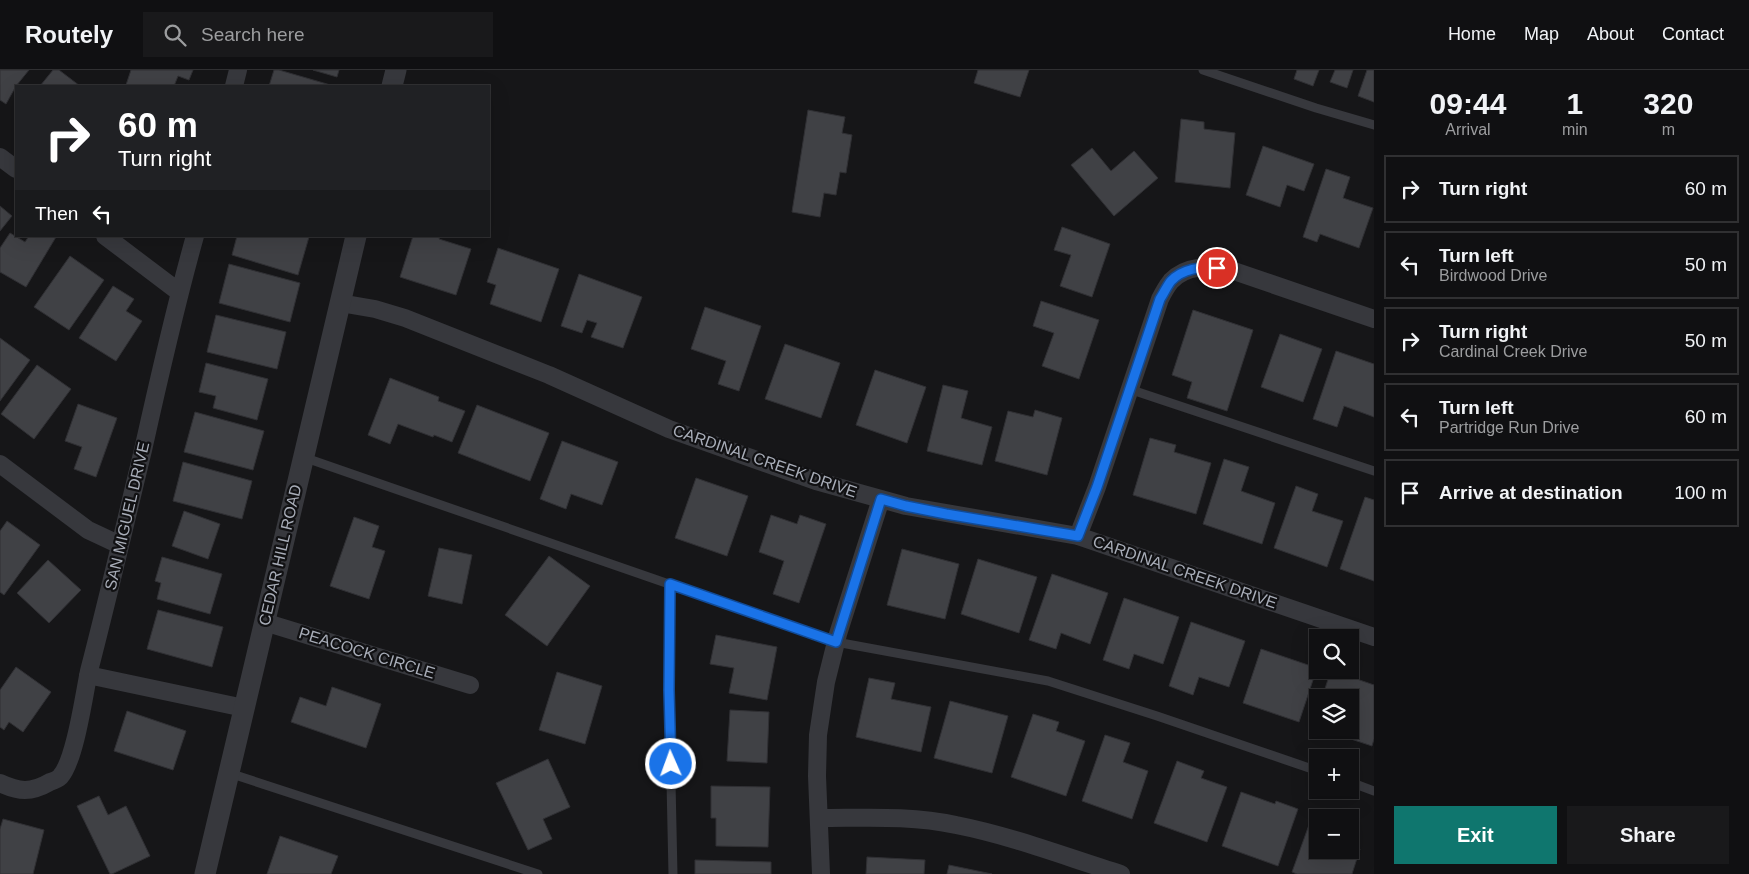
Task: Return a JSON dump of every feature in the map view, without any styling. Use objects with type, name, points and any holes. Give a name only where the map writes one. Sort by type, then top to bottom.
[{"type":"street","points":[[234,85],[238,70]]},
{"type":"street","points":[[392,85],[396,70]]},
{"type":"street","points":[[0,157],[15,168]]},
{"type":"street","points":[[106,237],[179,292]]},
{"type":"street","name":"SAN MIGUEL DRIVE","points":[[0,783],[14,789],[31,790],[44,786],[60,777],[74,746],[88,675],[179,292],[196,237]]},
{"type":"street","name":"CEDAR HILL ROAD","points":[[205,874],[356,237]]},
{"type":"street","points":[[1078,536],[1097,487],[1160,299],[1171,280],[1187,270],[1206,266],[1228,269],[1374,319]]},
{"type":"street","name":"CARDINAL CREEK DRIVE","points":[[340,303],[375,309],[405,318],[549,375],[669,429],[816,481],[906,506],[1078,536],[1374,637]]},
{"type":"street","points":[[0,464],[88,530],[120,546]]},
{"type":"street","points":[[821,874],[817,776],[818,736],[826,682],[836,642],[881,499]]},
{"type":"street","name":"PEACOCK CIRCLE","points":[[264,622],[470,685]]},
{"type":"street","points":[[88,675],[244,708]]},
{"type":"street","points":[[820,818],[897,817],[956,825],[1009,838],[1121,874]]},
{"type":"lane","points":[[1203,70],[1316,108],[1374,125]]},
{"type":"lane","points":[[1129,389],[1374,471]]},
{"type":"lane","points":[[303,457],[836,642],[1048,680],[1309,768]]},
{"type":"lane","points":[[670,584],[669,690],[674,874]]},
{"type":"lane","points":[[229,772],[538,874]]},
{"type":"lane","points":[[1359,785],[1374,791]]},
{"type":"building","points":[[0,70],[29,70],[15,85],[6,104],[0,100]]},
{"type":"building","points":[[53,70],[59,70],[79,85],[41,85]]},
{"type":"building","points":[[131,70],[193,70],[189,80],[178,76],[174,85],[126,85]]},
{"type":"building","points":[[274,70],[279,70],[331,85],[269,85]]},
{"type":"building","points":[[313,70],[339,70],[337,77]]},
{"type":"building","points":[[978,70],[1029,70],[1020,97],[974,83]]},
{"type":"building","points":[[1297,70],[1319,70],[1313,86],[1294,79]]},
{"type":"building","points":[[1335,70],[1353,70],[1347,88],[1330,82]]},
{"type":"building","points":[[1367,70],[1374,70],[1374,102],[1358,96]]},
{"type":"building","points":[[808,110],[845,117],[842,133],[852,135],[846,173],[840,172],[836,195],[824,193],[820,217],[792,212]]},
{"type":"building","points":[[1181,119],[1204,122],[1204,129],[1235,133],[1230,188],[1175,182]]},
{"type":"building","points":[[1263,146],[1314,164],[1304,191],[1287,185],[1280,207],[1246,195]]},
{"type":"building","points":[[1092,148],[1111,171],[1134,151],[1158,178],[1114,216],[1071,165]]},
{"type":"building","points":[[1326,169],[1350,177],[1343,198],[1373,208],[1359,248],[1320,234],[1317,242],[1303,237]]},
{"type":"building","points":[[0,206],[12,216],[0,231]]},
{"type":"building","points":[[1062,227],[1110,244],[1092,297],[1060,286],[1071,255],[1054,250]]},
{"type":"building","points":[[10,233],[25,242],[28,237],[56,237],[26,287],[0,272],[0,248]]},
{"type":"building","points":[[237,237],[309,237],[298,275],[232,255]]},
{"type":"building","points":[[413,237],[440,237],[439,239],[471,249],[456,295],[400,277]]},
{"type":"building","points":[[498,248],[559,269],[541,322],[490,304],[496,285],[487,282]]},
{"type":"building","points":[[70,256],[104,280],[69,330],[34,307]]},
{"type":"building","points":[[229,264],[300,283],[290,322],[219,303]]},
{"type":"building","points":[[579,274],[642,297],[623,348],[591,337],[597,323],[587,320],[582,333],[561,326]]},
{"type":"building","points":[[113,286],[134,299],[126,311],[142,321],[116,361],[79,338]]},
{"type":"building","points":[[1041,301],[1099,320],[1079,379],[1042,366],[1054,333],[1033,326]]},
{"type":"building","points":[[705,307],[761,326],[739,391],[718,384],[726,361],[691,349]]},
{"type":"building","points":[[1193,310],[1253,330],[1227,411],[1187,398],[1192,382],[1172,375]]},
{"type":"building","points":[[216,315],[286,332],[277,369],[207,352]]},
{"type":"building","points":[[1280,334],[1322,349],[1303,402],[1261,387]]},
{"type":"building","points":[[0,338],[30,360],[0,401]]},
{"type":"building","points":[[785,344],[840,363],[821,418],[765,399]]},
{"type":"building","points":[[1336,351],[1374,364],[1374,417],[1344,406],[1337,427],[1313,419]]},
{"type":"building","points":[[206,363],[268,379],[257,420],[213,408],[216,396],[199,392]]},
{"type":"building","points":[[37,365],[71,389],[34,439],[1,414]]},
{"type":"building","points":[[875,370],[926,387],[907,443],[856,425]]},
{"type":"building","points":[[390,378],[439,397],[438,401],[465,411],[452,442],[398,424],[390,444],[368,435]]},
{"type":"building","points":[[943,385],[968,391],[961,418],[992,427],[982,465],[927,451]]},
{"type":"building","points":[[78,404],[117,418],[96,477],[74,469],[82,447],[65,441]]},
{"type":"building","points":[[477,405],[549,433],[530,481],[458,453]]},
{"type":"building","points":[[1035,410],[1062,418],[1047,475],[995,461],[1008,411],[1033,417]]},
{"type":"building","points":[[195,412],[264,431],[253,470],[184,452]]},
{"type":"building","points":[[1150,438],[1176,445],[1174,452],[1211,463],[1196,514],[1133,495]]},
{"type":"building","points":[[562,441],[618,462],[602,505],[571,494],[566,509],[540,499]]},
{"type":"building","points":[[1224,459],[1249,467],[1241,491],[1275,503],[1262,544],[1203,524]]},
{"type":"building","points":[[183,462],[252,481],[242,519],[173,501]]},
{"type":"building","points":[[696,478],[748,496],[727,556],[675,538]]},
{"type":"building","points":[[1296,486],[1318,494],[1312,511],[1343,521],[1327,567],[1274,548]]},
{"type":"building","points":[[1365,497],[1374,500],[1374,581],[1340,569]]},
{"type":"building","points":[[184,511],[220,524],[208,559],[172,546]]},
{"type":"building","points":[[771,515],[797,524],[800,515],[826,524],[799,603],[773,594],[784,561],[759,552]]},
{"type":"building","points":[[354,517],[379,526],[372,547],[385,551],[369,599],[330,586]]},
{"type":"building","points":[[7,521],[40,545],[4,595],[0,592],[0,531]]},
{"type":"building","points":[[439,548],[472,555],[462,604],[428,596]]},
{"type":"building","points":[[902,549],[959,564],[945,619],[887,605]]},
{"type":"building","points":[[549,556],[590,586],[547,646],[505,615]]},
{"type":"building","points":[[162,557],[222,574],[210,614],[157,599],[161,583],[155,581]]},
{"type":"building","points":[[978,559],[1037,577],[1019,633],[961,614]]},
{"type":"building","points":[[48,560],[81,590],[49,623],[17,593]]},
{"type":"building","points":[[1052,574],[1108,593],[1090,644],[1061,633],[1056,649],[1029,640]]},
{"type":"building","points":[[1124,598],[1179,617],[1163,664],[1134,654],[1129,669],[1103,660]]},
{"type":"building","points":[[158,610],[223,627],[212,667],[147,649]]},
{"type":"building","points":[[1191,622],[1245,641],[1229,687],[1199,677],[1193,695],[1169,686]]},
{"type":"building","points":[[716,635],[777,647],[767,700],[729,693],[734,668],[710,664]]},
{"type":"building","points":[[1261,649],[1309,665],[1309,679],[1313,679],[1299,722],[1243,703]]},
{"type":"building","points":[[16,667],[51,692],[23,732],[9,722],[4,730],[0,727],[0,690]]},
{"type":"building","points":[[557,672],[602,686],[585,744],[539,730]]},
{"type":"building","points":[[869,678],[895,683],[891,699],[931,707],[921,752],[856,737]]},
{"type":"building","points":[[1328,679],[1357,679],[1374,685],[1374,739],[1372,746],[1351,739],[1359,739],[1359,689],[1325,689]]},
{"type":"building","points":[[332,687],[381,704],[366,748],[291,722],[300,697],[326,706]]},
{"type":"building","points":[[950,701],[1008,716],[992,773],[934,758]]},
{"type":"building","points":[[730,710],[769,712],[767,763],[727,761]]},
{"type":"building","points":[[127,711],[186,731],[173,770],[114,751]]},
{"type":"building","points":[[1033,714],[1059,722],[1056,731],[1085,741],[1066,796],[1011,777]]},
{"type":"building","points":[[1105,735],[1130,743],[1123,762],[1148,771],[1132,819],[1082,801]]},
{"type":"building","points":[[548,759],[570,807],[543,819],[552,839],[528,850],[496,783]]},
{"type":"building","points":[[1177,761],[1204,771],[1201,778],[1227,787],[1207,842],[1154,823]]},
{"type":"building","points":[[711,786],[770,787],[768,847],[716,846],[716,818],[711,818]]},
{"type":"building","points":[[1241,792],[1275,804],[1276,801],[1298,809],[1278,866],[1222,846]]},
{"type":"building","points":[[99,796],[108,815],[126,806],[150,856],[112,874],[110,874],[77,806]]},
{"type":"building","points":[[3,819],[44,830],[33,874],[0,874],[0,829]]},
{"type":"building","points":[[1309,825],[1309,859],[1357,859],[1352,874],[1297,874],[1292,872]]},
{"type":"building","points":[[280,836],[338,856],[331,874],[267,874]]},
{"type":"building","points":[[867,857],[925,860],[924,874],[866,874]]},
{"type":"building","points":[[695,860],[771,862],[771,874],[695,874]]},
{"type":"building","points":[[949,865],[992,874],[947,874]]},
{"type":"route","points":[[671,764],[669,690],[670,584],[836,642],[881,499],[946,514],[1078,536],[1097,487],[1160,299],[1171,280],[1187,270],[1206,266],[1217,268]]}]
